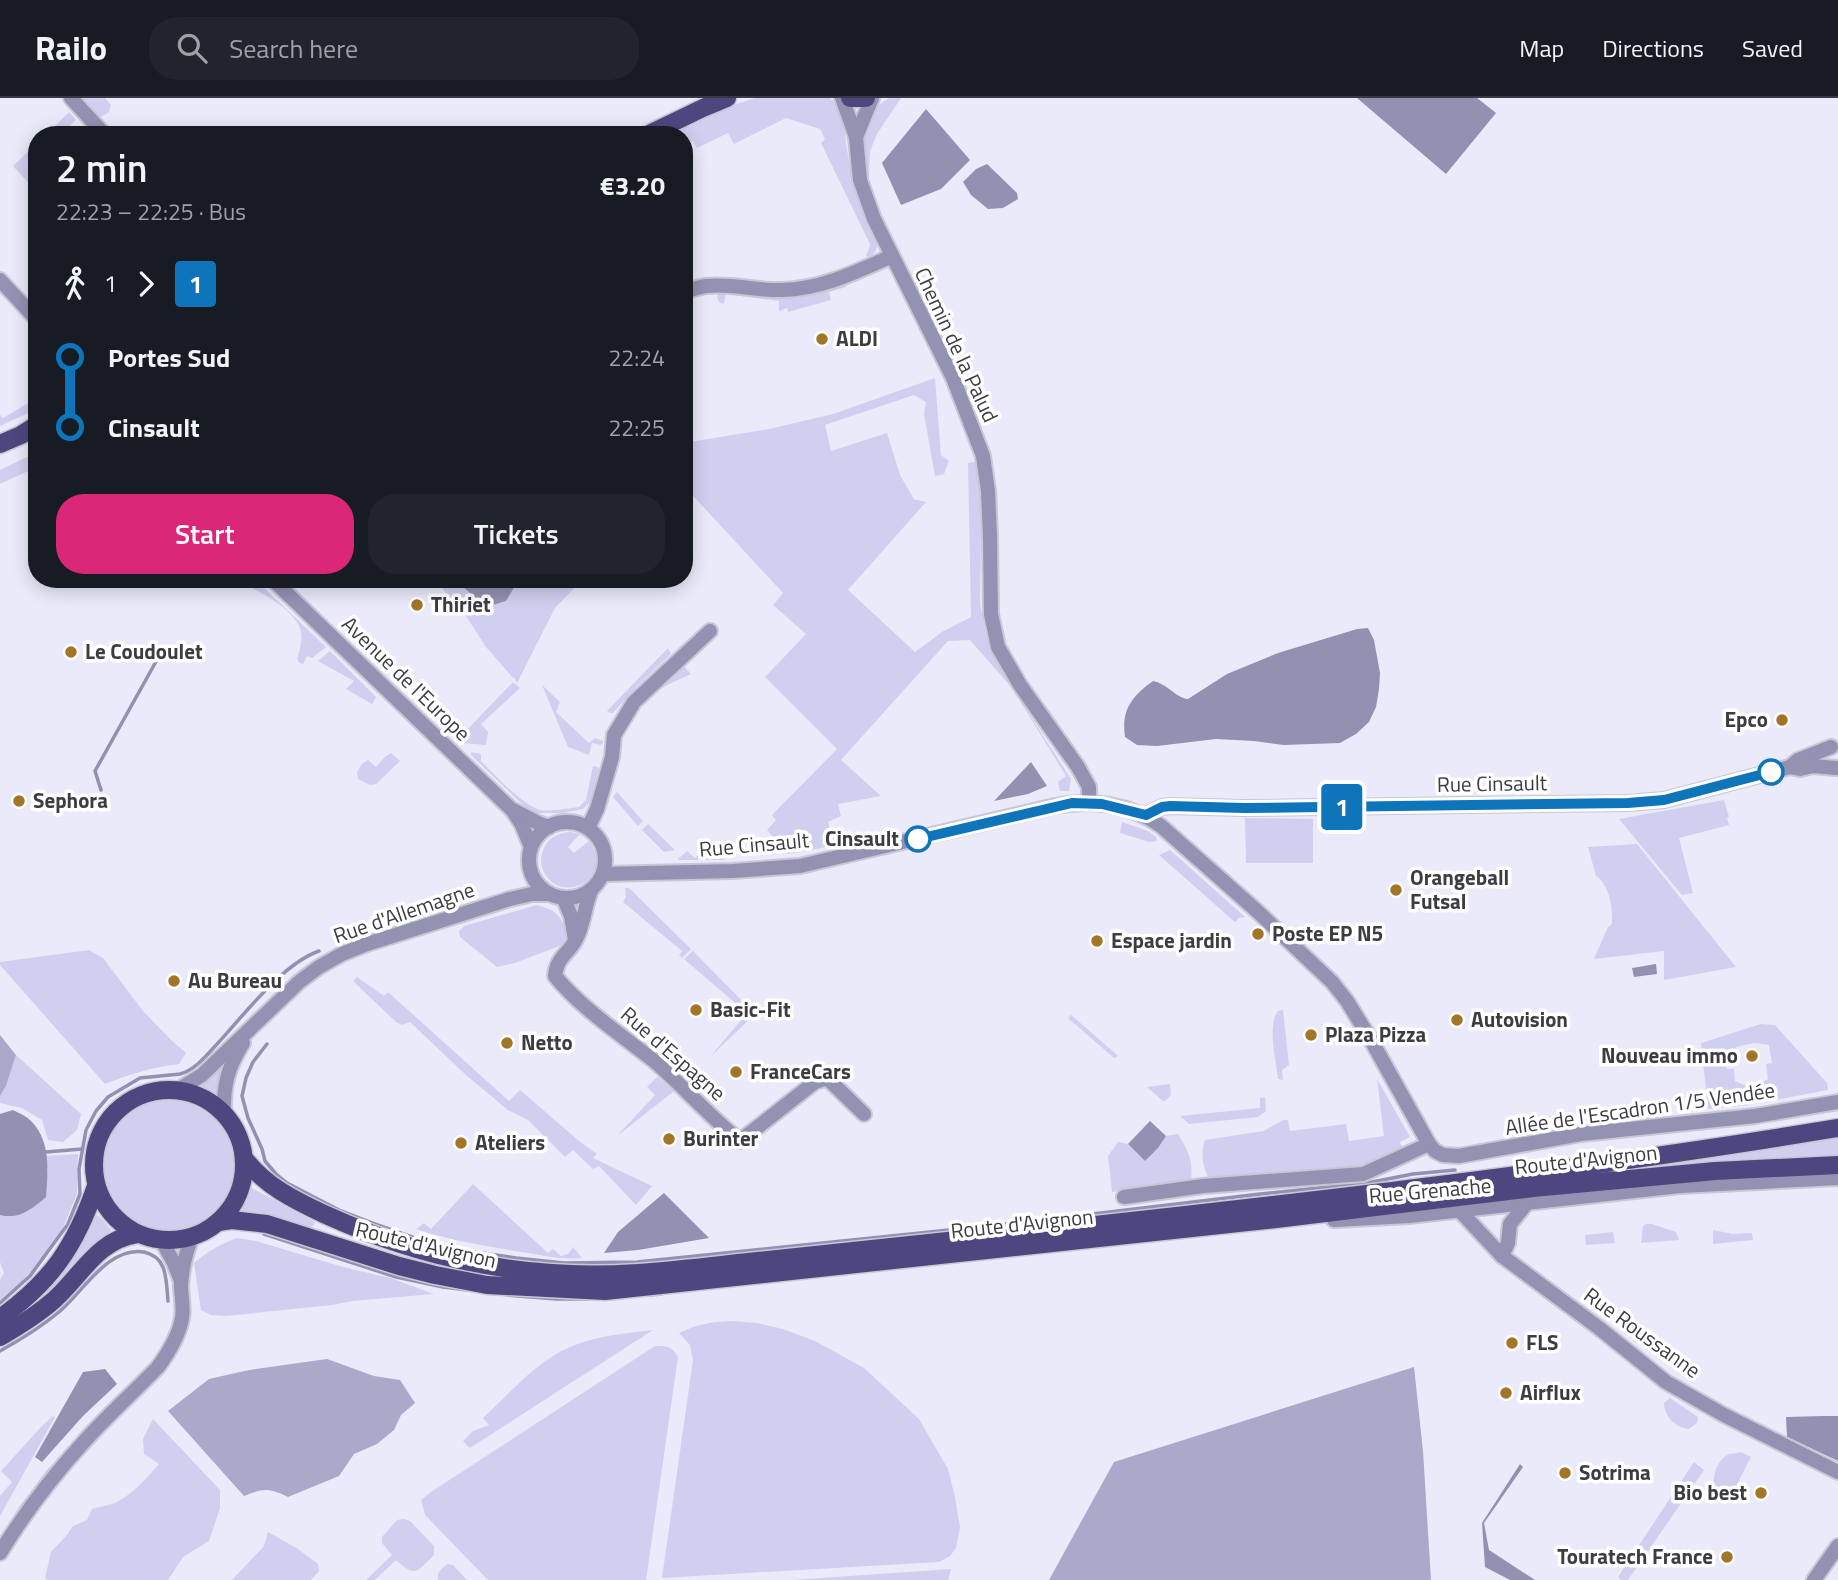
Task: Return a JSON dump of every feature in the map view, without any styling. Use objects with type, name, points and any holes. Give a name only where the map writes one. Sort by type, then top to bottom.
[{"type":"main road","points":[[666,126],[727,98]]},
{"type":"main road","points":[[850,98],[869,98]]},
{"type":"main road","points":[[0,444],[28,434]]},
{"type":"main road","points":[[160,1090],[178,1090],[203,1098],[224,1114],[238,1135],[244,1158],[243,1176],[239,1194],[218,1222],[192,1237],[162,1241],[137,1234],[123,1226],[111,1214],[96,1186],[93,1168],[95,1149],[111,1116],[125,1104],[160,1090]]},
{"type":"main road","name":"Route d'Avignon","points":[[244,1158],[264,1180],[299,1203],[388,1241],[471,1262],[550,1273],[597,1275],[736,1263],[1325,1199],[1647,1157],[1838,1128]]},
{"type":"main road","name":"Route d'Avignon","points":[[218,1222],[232,1220],[267,1224],[399,1266],[487,1285],[605,1291],[1276,1219],[1533,1188],[1715,1171],[1838,1165]]},
{"type":"main road","points":[[0,1318],[37,1289],[70,1247],[86,1215],[96,1186]]},
{"type":"main road","points":[[0,1338],[34,1317],[53,1301],[110,1242],[122,1236],[137,1234]]},
{"type":"street","points":[[71,98],[97,126]]},
{"type":"street","name":"Chemin de la Palud","points":[[842,98],[856,136],[860,180],[874,219],[953,378],[983,456],[988,491],[991,614],[999,647],[1020,685],[1078,767],[1089,787],[1089,802]]},
{"type":"street","name":"Chemin de la Palud","points":[[856,136],[869,98]]},
{"type":"street","points":[[693,289],[705,286],[802,289],[828,283],[892,257]]},
{"type":"street","points":[[0,280],[28,310]]},
{"type":"street","name":"Avenue de l'Europe","points":[[281,588],[511,809],[522,825],[531,847]]},
{"type":"street","points":[[588,828],[597,809],[612,757],[614,736],[634,702],[710,631]]},
{"type":"street","name":"Rue Cinsault","points":[[1790,767],[1835,741]]},
{"type":"street","name":"Rue Cinsault","points":[[1835,741],[1830,754],[1837,770]]},
{"type":"street","name":"Rue Cinsault","points":[[603,874],[733,871],[800,866],[1055,806],[1089,802],[1146,815],[1162,807],[1191,806],[1256,808],[1628,803],[1664,800],[1790,767],[1800,769],[1813,766],[1837,770]]},
{"type":"street","points":[[1161,826],[1191,806]]},
{"type":"street","name":"Avenue de l'Europe","points":[[511,809],[548,827]]},
{"type":"street","points":[[1124,1197],[1203,1186],[1363,1174],[1429,1144],[1371,1040],[1332,982],[1146,815]]},
{"type":"street","points":[[565,822],[588,828],[603,846],[606,859],[598,884],[578,897],[564,899],[549,894],[530,873],[531,847],[539,834],[548,827],[565,822]]},
{"type":"street","points":[[510,899],[530,873]]},
{"type":"street","name":"Rue d'Espagne","points":[[591,891],[575,941],[560,959],[555,976],[619,1034],[685,1088],[740,1141],[815,1082],[827,1079],[864,1114]]},
{"type":"street","name":"Rue d'Allemagne","points":[[178,1090],[202,1074],[299,982],[342,954],[510,899],[531,894],[549,894]]},
{"type":"street","points":[[564,899],[571,916],[575,941]]},
{"type":"street","name":"Rue d'Allemagne","points":[[224,1114],[225,1085],[229,1068],[253,1027]]},
{"type":"street","name":"Allée de l'Escadron 1/5 Vendée","points":[[1429,1144],[1444,1155],[1459,1156],[1581,1134],[1755,1116],[1838,1102]]},
{"type":"street","name":"Rue Grenache","points":[[1276,1219],[1409,1216],[1680,1186],[1838,1178]]},
{"type":"street","points":[[1502,1256],[1508,1243],[1510,1224],[1527,1203]]},
{"type":"street","name":"Rue Roussanne","points":[[1460,1211],[1502,1256],[1666,1382],[1724,1415],[1838,1472]]},
{"type":"street","points":[[0,1553],[57,1473],[168,1354],[182,1317],[181,1282],[192,1237]]},
{"type":"street","points":[[162,1241],[181,1282]]},
{"type":"street","points":[[1814,1580],[1838,1546]]},
{"type":"shaded area","points":[[83,98],[105,98],[111,105],[109,112],[101,117],[95,115]]},
{"type":"shaded area","points":[[755,98],[830,98],[839,110],[843,122],[857,193],[878,245],[875,252],[870,257],[866,256],[869,242],[821,143],[825,139],[820,129],[786,118],[734,144],[728,133],[697,148],[693,141],[693,126],[684,126],[715,111]]},
{"type":"shaded area","points":[[889,98],[901,98],[877,134],[870,151],[869,179],[864,152],[867,124],[875,108]]},
{"type":"shaded area","points":[[1357,98],[1477,98],[1496,113],[1446,174]]},
{"type":"shaded area","points":[[926,109],[970,160],[941,189],[901,205],[882,163]]},
{"type":"shaded area","points":[[69,112],[76,120],[70,126],[55,126]]},
{"type":"shaded area","points":[[28,152],[28,182],[13,166]]},
{"type":"shaded area","points":[[987,164],[1017,193],[1018,199],[1003,208],[988,209],[971,195],[963,182],[976,169]]},
{"type":"shaded area","points":[[845,283],[846,287],[829,292],[831,300],[788,312],[787,308],[779,311],[779,301],[726,294],[724,304],[717,298],[718,294],[724,292]]},
{"type":"shaded area","points":[[935,378],[941,455],[949,461],[944,474],[935,476],[924,414],[926,402],[914,395],[825,425],[831,451],[887,433],[900,475],[914,499],[926,502],[848,590],[915,652],[942,632],[971,617],[968,463],[978,461],[980,604],[987,640],[1020,700],[1071,779],[1069,791],[1060,791],[1058,782],[1066,776],[1012,688],[970,640],[948,641],[841,760],[881,796],[838,804],[841,816],[828,822],[832,836],[850,837],[838,845],[788,854],[767,830],[776,820],[772,815],[837,749],[765,677],[806,634],[773,605],[783,593],[693,496],[693,442],[769,429],[833,414]]},
{"type":"shaded area","points":[[28,403],[28,413],[0,426],[0,415],[3,418]]},
{"type":"shaded area","points":[[28,456],[28,471],[0,484],[0,470]]},
{"type":"shaded area","points":[[252,588],[264,588],[326,647],[312,658],[307,656],[303,664],[299,662],[301,636],[298,624],[267,596]]},
{"type":"shaded area","points":[[442,588],[574,588],[555,608],[517,683],[486,647],[464,613]]},
{"type":"shaded area","points":[[464,588],[514,588],[506,601],[486,607]]},
{"type":"shaded area","points":[[1368,628],[1374,640],[1380,673],[1376,707],[1369,722],[1340,743],[1284,745],[1216,739],[1157,746],[1137,745],[1125,737],[1125,719],[1130,705],[1139,692],[1153,681],[1188,699],[1227,674],[1278,653]]},
{"type":"shaded area","points":[[668,648],[671,654],[613,713],[607,711]]},
{"type":"shaded area","points":[[330,651],[376,697],[372,704],[346,689],[354,681],[318,661]]},
{"type":"shaded area","points":[[682,664],[691,674],[652,692]]},
{"type":"shaded area","points":[[513,682],[520,688],[481,724],[488,732],[486,745],[462,743],[453,738],[457,734],[462,735]]},
{"type":"shaded area","points":[[542,685],[560,702],[556,712],[589,743],[595,738],[603,741],[601,745],[592,743],[589,755],[568,747]]},
{"type":"shaded area","points":[[471,752],[481,754],[481,761],[510,789],[526,803],[541,810],[579,807],[586,800],[593,766],[599,769],[590,802],[583,809],[563,813],[535,813],[525,807],[471,755]]},
{"type":"shaded area","points":[[391,753],[400,761],[376,784],[370,785],[358,779],[357,772],[362,764],[368,760],[376,767]]},
{"type":"shaded area","points":[[1031,762],[1047,786],[1028,794],[994,801]]},
{"type":"shaded area","points":[[617,792],[643,821],[638,826],[613,797]]},
{"type":"shaded area","points":[[1724,800],[1729,825],[1679,838],[1693,893],[1682,895],[1619,819]]},
{"type":"shaded area","points":[[1245,818],[1313,819],[1313,863],[1246,863]]},
{"type":"shaded area","points":[[1122,822],[1148,831],[1157,841],[1149,842],[1120,833]]},
{"type":"shaded area","points":[[648,824],[675,850],[664,852],[642,830]]},
{"type":"shaded area","points":[[570,832],[580,834],[568,847],[574,853],[589,841],[595,854],[596,866],[584,883],[563,887],[553,883],[545,874],[541,858],[546,844],[552,838]]},
{"type":"shaded area","points":[[1637,844],[1736,967],[1664,980],[1664,951],[1594,959],[1608,927],[1612,924],[1612,911],[1605,885],[1596,876],[1588,847]]},
{"type":"shaded area","points":[[702,850],[710,857],[717,851],[725,860],[677,860],[687,851],[695,858]]},
{"type":"shaded area","points":[[1170,850],[1245,917],[1235,922],[1159,855]]},
{"type":"shaded area","points":[[625,888],[629,888],[691,949],[682,958],[679,955],[682,951],[623,902],[626,897]]},
{"type":"shaded area","points":[[537,905],[549,909],[560,918],[567,935],[562,945],[497,967],[460,937],[459,931],[464,926]]},
{"type":"shaded area","points":[[89,950],[103,958],[143,1011],[186,1053],[179,1064],[142,1071],[105,1084],[0,965],[0,962]]},
{"type":"shaded area","points":[[693,951],[755,1014],[710,1057],[747,1013],[684,959]]},
{"type":"shaded area","points":[[1656,964],[1657,974],[1634,977],[1632,968]]},
{"type":"shaded area","points":[[357,977],[384,996],[388,992],[509,1101],[520,1090],[597,1154],[593,1158],[652,1186],[636,1205],[599,1166],[593,1169],[573,1150],[565,1157],[528,1120],[508,1110],[467,1076],[410,1022],[402,1025],[396,1022],[353,981]]},
{"type":"shaded area","points":[[1283,1010],[1289,1065],[1282,1070],[1283,1080],[1278,1079],[1273,1025],[1278,1011]]},
{"type":"shaded area","points":[[1071,1015],[1118,1056],[1114,1058],[1068,1018]]},
{"type":"shaded area","points":[[1761,1024],[1775,1025],[1827,1083],[1828,1090],[1764,1102],[1761,1083],[1768,1079],[1766,1064],[1772,1063],[1769,1045],[1754,1043],[1736,1047],[1733,1055],[1724,1057],[1727,1069],[1734,1069],[1735,1081],[1746,1086],[1749,1105],[1708,1109],[1701,1043]]},
{"type":"shaded area","points":[[0,1035],[16,1055],[0,1096]]},
{"type":"shaded area","points":[[16,1055],[81,1114],[77,1130],[63,1142],[48,1140],[42,1120],[22,1108],[0,1103],[0,1096]]},
{"type":"shaded area","points":[[224,1063],[219,1094],[200,1087],[199,1084]]},
{"type":"shaded area","points":[[657,1077],[674,1091],[617,1136],[655,1095],[647,1087]]},
{"type":"shaded area","points":[[1377,1079],[1410,1137],[1400,1142],[1403,1149],[1358,1168],[1304,1171],[1225,1181],[1209,1180],[1203,1160],[1205,1140],[1264,1131],[1283,1120],[1288,1120],[1290,1131],[1346,1124],[1349,1141],[1384,1136]]},
{"type":"shaded area","points":[[1170,1084],[1171,1095],[1164,1102],[1147,1087]]},
{"type":"shaded area","points":[[1265,1097],[1266,1111],[1258,1117],[1189,1124],[1180,1116],[1260,1108],[1260,1098]]},
{"type":"shaded area","points":[[168,1100],[193,1105],[215,1119],[229,1141],[234,1166],[229,1191],[215,1213],[193,1227],[168,1232],[143,1227],[121,1213],[107,1191],[102,1166],[107,1141],[121,1119],[143,1105]]},
{"type":"shaded area","points":[[13,1110],[32,1122],[42,1139],[47,1158],[46,1197],[25,1212],[7,1216],[0,1215],[0,1114]]},
{"type":"shaded area","points":[[1150,1121],[1166,1136],[1145,1161],[1128,1144]]},
{"type":"shaded area","points":[[1178,1134],[1190,1158],[1191,1184],[1112,1192],[1108,1156],[1118,1142],[1128,1144],[1145,1161],[1166,1136]]},
{"type":"shaded area","points":[[1838,1136],[1838,1159],[1519,1184]]},
{"type":"shaded area","points":[[78,1154],[77,1194],[59,1237],[30,1273],[0,1300],[0,1280],[4,1273],[0,1262],[0,1215],[10,1217],[48,1172],[46,1156]]},
{"type":"shaded area","points":[[473,1184],[548,1253],[553,1249],[561,1256],[568,1254],[573,1247],[582,1258],[555,1257],[486,1246],[416,1229],[424,1223],[431,1229]]},
{"type":"shaded area","points":[[250,1187],[315,1222],[314,1225],[307,1229],[264,1214],[242,1211]]},
{"type":"shaded area","points":[[664,1193],[709,1238],[604,1253],[618,1232]]},
{"type":"shaded area","points":[[96,1215],[111,1230],[110,1233],[97,1241],[49,1293],[47,1292],[74,1256]]},
{"type":"shaded area","points":[[1646,1224],[1676,1232],[1679,1240],[1641,1243],[1643,1226]]},
{"type":"shaded area","points":[[1713,1230],[1733,1234],[1752,1233],[1753,1240],[1713,1244]]},
{"type":"shaded area","points":[[1613,1232],[1615,1243],[1586,1245],[1585,1235]]},
{"type":"shaded area","points":[[237,1238],[390,1278],[434,1294],[226,1316],[211,1315],[201,1310],[194,1263]]},
{"type":"shaded area","points":[[731,1321],[783,1329],[815,1341],[864,1368],[919,1419],[948,1469],[955,1497],[960,1527],[956,1548],[950,1556],[939,1562],[662,1578],[693,1360],[690,1345],[679,1333],[705,1324]]},
{"type":"shaded area","points":[[653,1330],[470,1448],[463,1441],[473,1431],[489,1425],[483,1418],[525,1377],[553,1356],[589,1340]]},
{"type":"shaded area","points":[[655,1346],[668,1347],[678,1357],[646,1580],[488,1580],[425,1515],[421,1500]]},
{"type":"shaded area","points":[[327,1359],[374,1376],[400,1380],[415,1403],[401,1415],[394,1430],[377,1444],[354,1454],[339,1476],[288,1497],[266,1490],[244,1496],[168,1411],[209,1379],[249,1370]]},
{"type":"shaded area","points":[[1414,1367],[1423,1451],[1431,1580],[1049,1580],[1114,1462]]},
{"type":"shaded area","points":[[105,1369],[117,1384],[83,1416],[42,1462],[35,1457],[83,1372]]},
{"type":"shaded area","points":[[1670,1398],[1698,1417],[1697,1423],[1689,1429],[1672,1421],[1666,1413],[1664,1403]]},
{"type":"shaded area","points":[[104,1409],[106,1411],[0,1539],[19,1507],[47,1470]]},
{"type":"shaded area","points":[[53,1416],[55,1417],[0,1516],[0,1496],[12,1482],[1,1471]]},
{"type":"shaded area","points":[[1838,1416],[1838,1461],[1787,1437],[1786,1417]]},
{"type":"shaded area","points":[[153,1419],[220,1490],[220,1508],[209,1541],[183,1557],[168,1580],[47,1580],[45,1578],[51,1552],[73,1526],[87,1520],[92,1509],[115,1503],[128,1495],[159,1464],[144,1454],[143,1439]]},
{"type":"shaded area","points":[[1741,1452],[1751,1457],[1734,1490],[1723,1501],[1716,1497],[1714,1479],[1717,1467],[1724,1457]]},
{"type":"shaded area","points":[[1694,1462],[1704,1470],[1628,1580],[1621,1580],[1618,1577]]},
{"type":"shaded area","points":[[1520,1464],[1523,1467],[1484,1523],[1489,1550],[1535,1580],[1510,1580],[1485,1567],[1482,1523]]},
{"type":"shaded area","points":[[397,1520],[410,1521],[434,1546],[434,1555],[416,1571],[408,1569],[396,1560],[375,1580],[366,1580],[392,1555],[382,1543],[382,1537]]},
{"type":"shaded area","points":[[268,1532],[318,1564],[319,1571],[311,1580],[232,1580],[264,1546]]},
{"type":"shaded area","points":[[448,1564],[453,1565],[467,1580],[438,1580],[439,1572]]},
{"type":"shaded area","points":[[951,1569],[948,1580],[792,1580]]},
{"type":"waterway","points":[[101,790],[95,771],[158,658],[177,652]]},
{"type":"waterway","points":[[0,1303],[30,1276],[68,1224],[80,1194],[79,1169],[86,1130],[96,1111],[108,1097],[140,1078],[180,1074],[191,1069],[278,978],[319,951]]},
{"type":"waterway","points":[[267,1044],[253,1062],[242,1096],[265,1161],[276,1174],[287,1183],[341,1211],[372,1223],[415,1238],[468,1251],[516,1258],[564,1263],[637,1262],[1017,1223],[1367,1183],[1413,1174],[1455,1170]]},
{"type":"waterway","points":[[46,1152],[82,1149]]},
{"type":"waterway","points":[[264,1234],[396,1277],[467,1290]]},
{"type":"waterway","points":[[0,1351],[59,1312],[108,1263],[131,1252],[152,1255],[162,1264],[168,1301]]},
{"type":"waterway","points":[[650,1295],[661,1294]]},
{"type":"waterway","points":[[506,1295],[589,1299]]},
{"type":"bus line","name":"1","points":[[918,839],[1072,803],[1102,804],[1146,815],[1170,806],[1244,808],[1588,805],[1664,800],[1771,772]]},
{"type":"place","name":"ALDI","points":[[822,339]]},
{"type":"place","name":"Thiriet","points":[[417,605]]},
{"type":"place","name":"Le Coudoulet","points":[[71,652]]},
{"type":"place","name":"Epco","points":[[1782,720]]},
{"type":"place","name":"Sephora","points":[[19,801]]},
{"type":"place","name":"Cinsault","points":[[918,839]]},
{"type":"place","name":"Orangeball Futsal","points":[[1396,890]]},
{"type":"place","name":"Poste EP N5","points":[[1258,934]]},
{"type":"place","name":"Espace jardin","points":[[1097,941]]},
{"type":"place","name":"Au Bureau","points":[[174,981]]},
{"type":"place","name":"Basic-Fit","points":[[696,1010]]},
{"type":"place","name":"Autovision","points":[[1457,1020]]},
{"type":"place","name":"Plaza Pizza","points":[[1311,1035]]},
{"type":"place","name":"Netto","points":[[507,1043]]},
{"type":"place","name":"Nouveau immo","points":[[1752,1056]]},
{"type":"place","name":"FranceCars","points":[[736,1072]]},
{"type":"place","name":"Burinter","points":[[669,1139]]},
{"type":"place","name":"Ateliers","points":[[461,1143]]},
{"type":"place","name":"FLS","points":[[1512,1343]]},
{"type":"place","name":"Airflux","points":[[1506,1393]]},
{"type":"place","name":"Sotrima","points":[[1565,1473]]},
{"type":"place","name":"Bio best","points":[[1761,1493]]},
{"type":"place","name":"Touratech France","points":[[1727,1557]]}]
